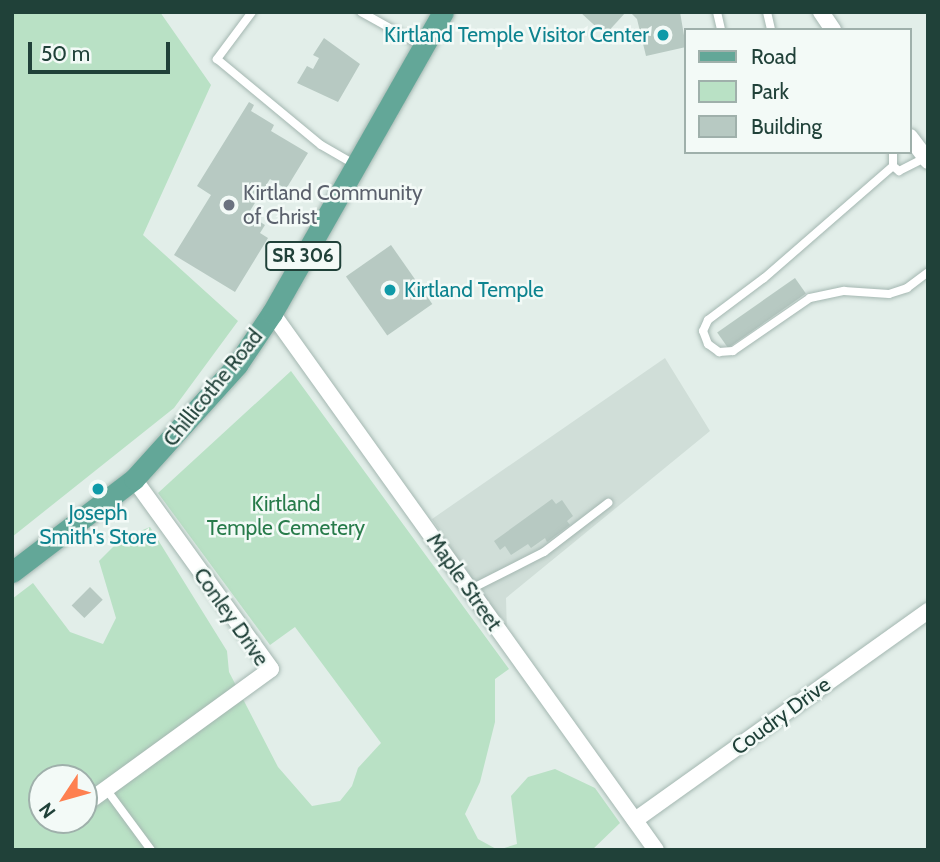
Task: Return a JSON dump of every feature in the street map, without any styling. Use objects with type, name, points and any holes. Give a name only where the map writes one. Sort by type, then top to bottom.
[{"type":"main road","name":"Chillicothe Road","points":[[12,572],[134,479],[204,406],[272,313],[354,164],[443,12]]},
{"type":"street","points":[[821,12],[832,28]]},
{"type":"street","points":[[912,140],[927,160]]},
{"type":"street","name":"Maple Street","points":[[272,313],[656,850]]},
{"type":"street","name":"Conley Drive","points":[[98,795],[271,669],[134,479]]},
{"type":"street","name":"Coudry Drive","points":[[635,820],[928,611]]},
{"type":"lane","points":[[252,12],[217,59],[321,145],[354,164]]},
{"type":"lane","points":[[361,12],[423,47]]},
{"type":"lane","points":[[893,154],[893,166],[764,278],[708,320],[703,331],[708,344],[719,352],[733,351],[810,298],[844,290],[889,294],[907,288],[928,272]]},
{"type":"lane","points":[[893,166],[909,170],[927,160]]},
{"type":"lane","points":[[469,590],[544,552],[608,503]]},
{"type":"lane","points":[[106,789],[151,850]]},
{"type":"shaded area","points":[[665,358],[710,431],[506,598],[507,634],[432,519]]},
{"type":"green space","points":[[12,12],[160,12],[211,85],[143,235],[238,321],[174,408],[12,537]]},
{"type":"green space","name":"Kirtland Temple Cemetery","points":[[291,371],[509,669],[495,679],[495,722],[480,782],[465,814],[478,839],[498,850],[12,850],[12,599],[33,583],[70,632],[103,644],[116,618],[99,561],[121,539],[150,527],[227,651],[229,672],[278,767],[312,806],[340,801],[352,786],[358,768],[381,743],[295,627],[270,645],[158,493]]},
{"type":"green space","points":[[555,769],[595,788],[620,823],[592,850],[498,850],[517,844],[511,796],[528,777]]},
{"type":"building","name":"Kirtland Temple Visitor Center","points":[[580,12],[626,12],[605,35]]},
{"type":"building","name":"Kirtland Temple Visitor Center","points":[[630,12],[680,12],[684,47],[646,56],[637,19]]},
{"type":"building","points":[[324,38],[360,64],[338,102],[297,83],[307,66],[313,69],[319,58],[313,55]]},
{"type":"building","name":"Kirtland Community of Christ","points":[[249,102],[254,105],[251,111],[274,125],[271,131],[308,153],[286,189],[270,179],[248,214],[265,225],[260,233],[268,238],[235,292],[174,255],[211,195],[197,186]]},
{"type":"building","name":"Kirtland Temple","points":[[391,245],[432,304],[387,336],[346,277]]},
{"type":"building","points":[[795,278],[806,294],[728,348],[717,332]]},
{"type":"building","points":[[552,499],[556,504],[562,500],[573,516],[567,521],[570,525],[547,542],[545,538],[531,548],[528,544],[511,555],[505,546],[500,550],[494,541]]},
{"type":"building","points":[[90,587],[103,600],[84,618],[72,605]]},
{"type":"place","name":"Kirtland Temple Visitor Center","points":[[663,35]]},
{"type":"place","name":"Kirtland Community of Christ","points":[[229,205]]},
{"type":"place","name":"Kirtland Temple","points":[[390,290]]},
{"type":"place","name":"Joseph Smith's Store","points":[[98,489]]}]
